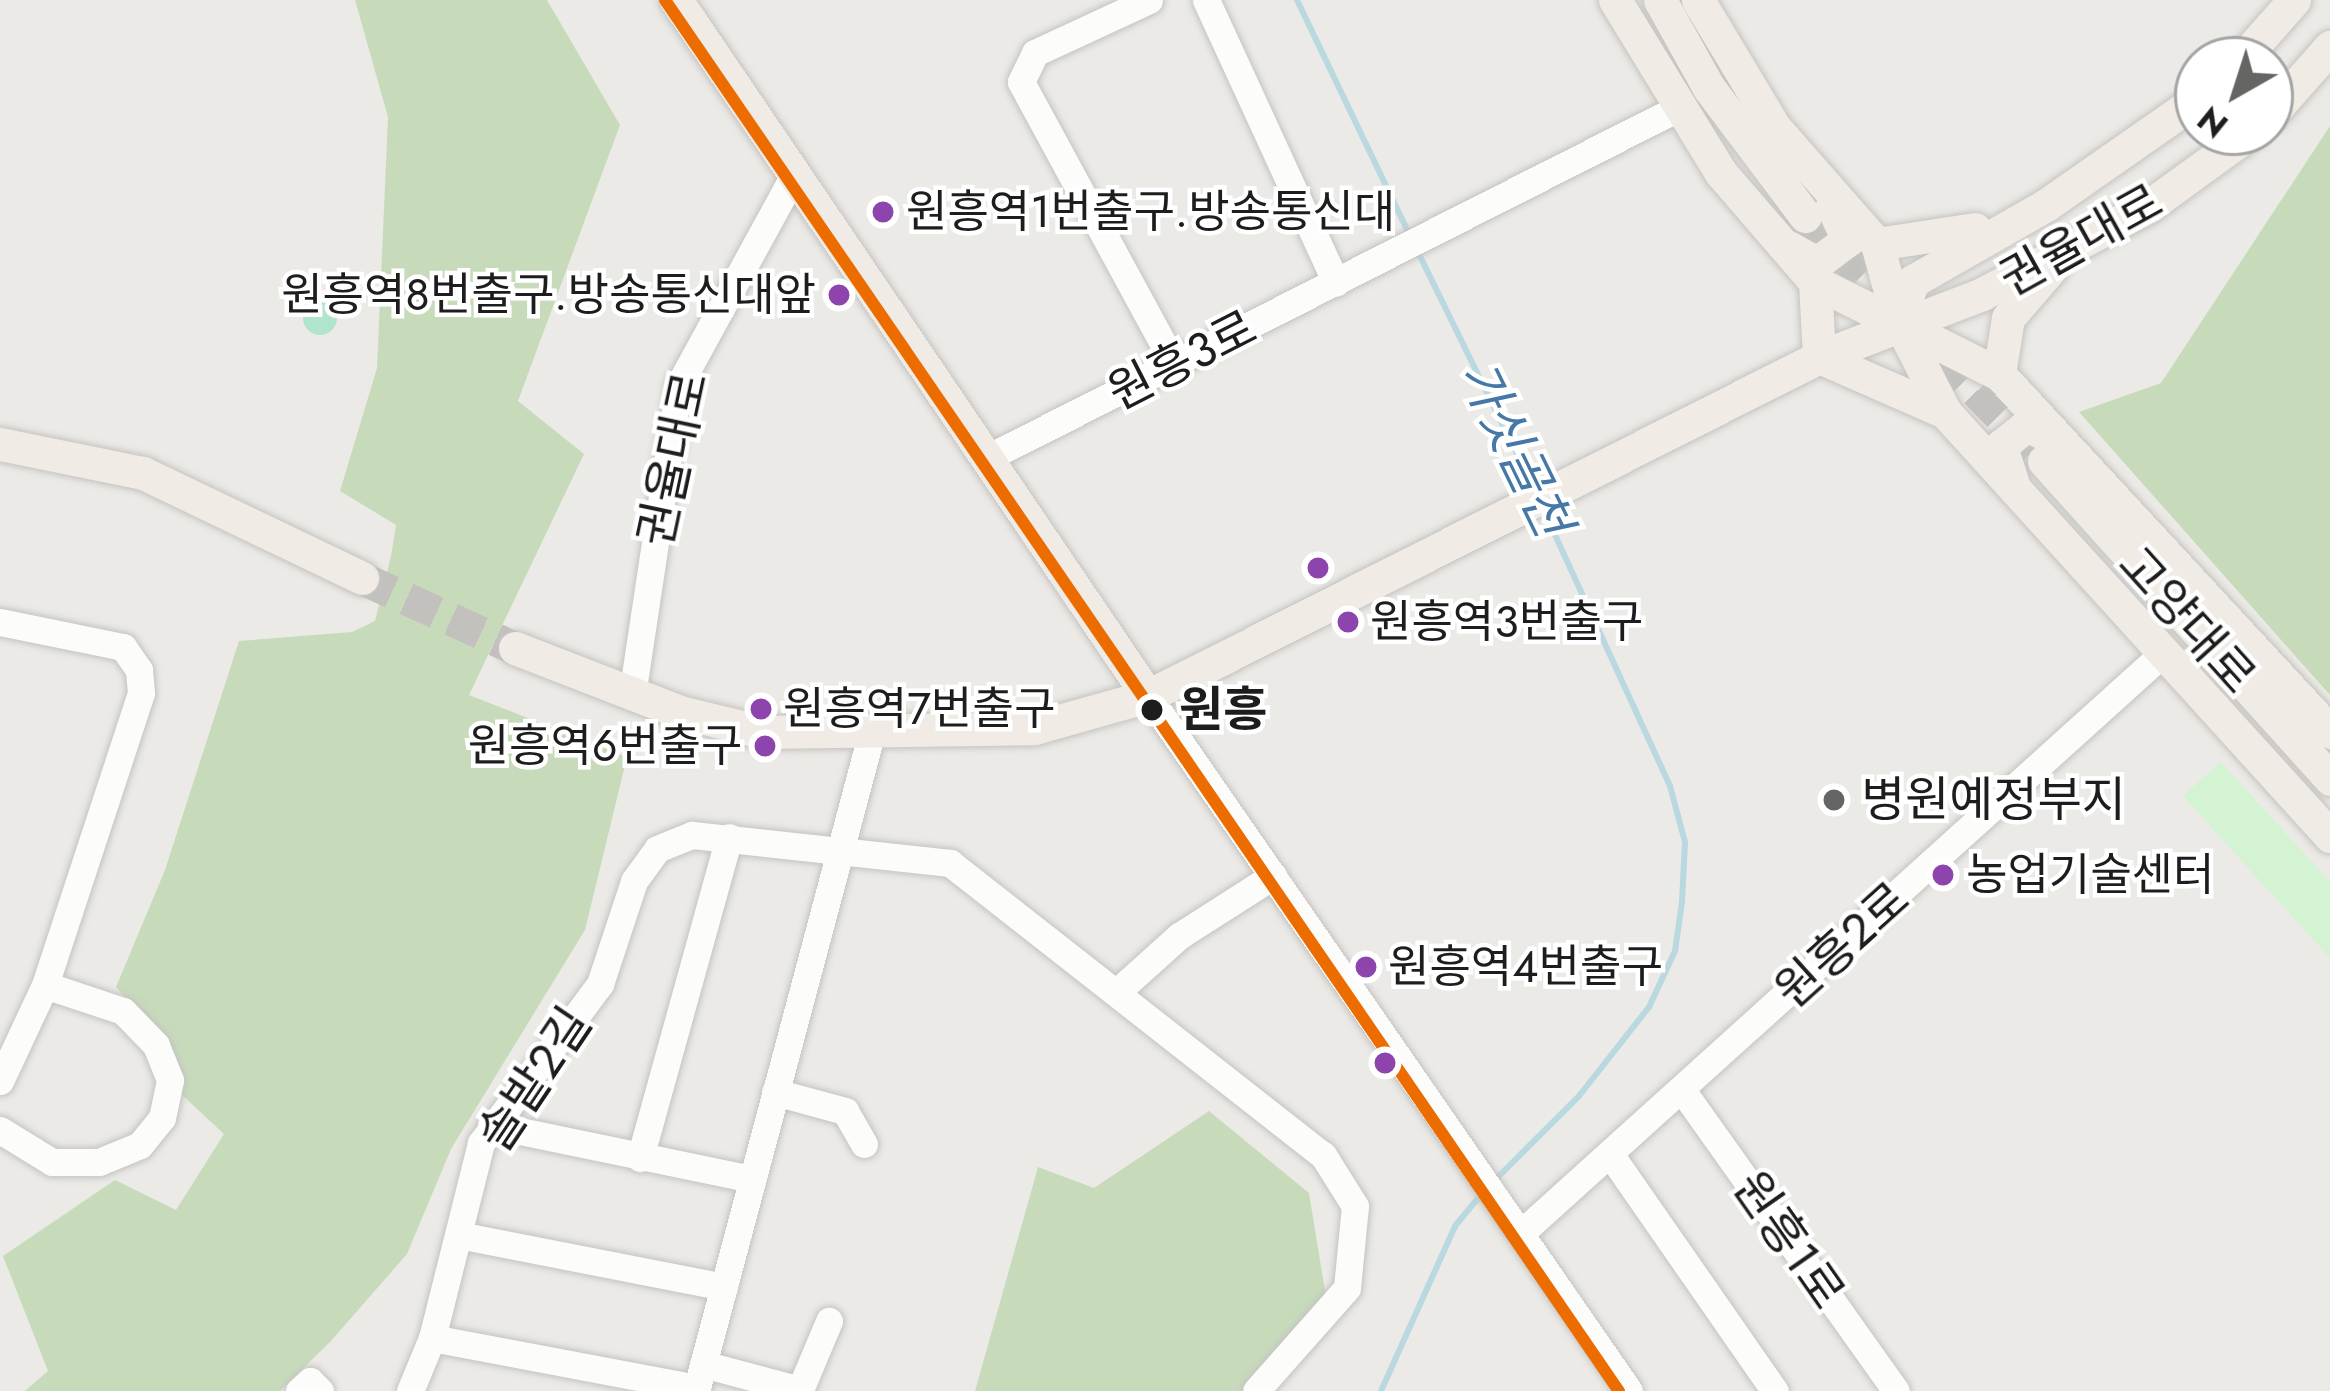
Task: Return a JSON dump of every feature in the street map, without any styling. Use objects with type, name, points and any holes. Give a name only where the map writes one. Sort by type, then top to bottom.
[{"type":"main road","points":[[515,648],[632,695],[762,732],[871,735],[1034,728],[1148,696],[676,0]]},
{"type":"main road","points":[[1615,0],[1676,109],[1776,241],[1815,283],[1898,320],[1999,374],[2058,454]]},
{"type":"main road","points":[[1660,0],[1709,88],[1849,240],[1817,262],[1776,241]]},
{"type":"main road","points":[[1698,0],[1815,204],[1877,244],[1948,238],[2046,205]]},
{"type":"main road","points":[[2262,36],[2294,0]]},
{"type":"main road","points":[[2294,88],[2330,47]]},
{"type":"main road","name":"권율대로","points":[[1898,320],[1913,281],[2046,205],[2174,116]]},
{"type":"main road","name":"권율대로","points":[[1148,696],[1819,357],[1898,320],[1937,316],[2149,206],[2218,156]]},
{"type":"main road","points":[[1877,244],[1898,320],[1946,412],[2017,496],[2330,836]]},
{"type":"main road","points":[[1999,374],[2008,318],[2075,245]]},
{"type":"main road","points":[[1815,283],[1819,357],[1946,412]]},
{"type":"main road","points":[[2017,496],[2001,446],[2027,425],[2330,732]]},
{"type":"main road","points":[[0,444],[143,473],[362,578]]},
{"type":"main road","name":"고양대로","points":[[2058,454],[2330,779]]},
{"type":"street","points":[[1148,0],[1035,53],[1021,82],[1174,364]]},
{"type":"street","points":[[1206,0],[1336,282]]},
{"type":"street","name":"원흥3로","points":[[987,458],[1676,109]]},
{"type":"street","name":"권율대로","points":[[632,695],[679,386],[794,176]]},
{"type":"street","points":[[0,622],[123,647],[139,670],[141,692],[46,986],[8,1050],[0,1081]]},
{"type":"street","name":"원흥2로","points":[[1520,1233],[2161,655]]},
{"type":"street","points":[[1148,696],[1629,1391]]},
{"type":"street","points":[[699,1381],[871,735]]},
{"type":"street","name":"솔밭2길","points":[[410,1391],[433,1338],[491,1125],[601,984],[634,881],[657,849],[692,835],[841,846],[950,863],[1119,990],[1323,1155],[1355,1206],[1347,1288],[1256,1391]]},
{"type":"street","name":"솔밭2길","points":[[640,1158],[730,837]]},
{"type":"street","points":[[1119,990],[1179,936],[1273,876]]},
{"type":"street","points":[[0,1130],[52,1162],[99,1162],[140,1145],[162,1118],[170,1080],[156,1046],[123,1011],[46,986]]},
{"type":"street","name":"원흥1로","points":[[1682,1090],[1896,1391]]},
{"type":"street","points":[[775,1092],[845,1111],[864,1144]]},
{"type":"street","points":[[491,1125],[752,1179]]},
{"type":"street","points":[[1610,1154],[1775,1391]]},
{"type":"street","points":[[459,1235],[724,1287]]},
{"type":"street","points":[[433,1338],[699,1381],[800,1390],[829,1321]]},
{"type":"street","points":[[299,1391],[310,1381],[320,1391]]},
{"type":"green space","points":[[355,0],[547,0],[620,125],[518,401],[584,454],[469,695],[627,757],[585,930],[451,1149],[407,1254],[331,1341],[280,1391],[25,1391],[48,1371],[3,1256],[115,1180],[176,1210],[224,1134],[180,1093],[176,1056],[116,987],[165,870],[239,641],[352,632],[375,621],[391,556],[396,525],[340,491],[377,368],[388,117]]},
{"type":"green space","points":[[2330,126],[2330,695],[2079,412],[2161,383]]},
{"type":"green space","points":[[320,301],[332,306],[337,318],[332,330],[320,335],[308,330],[303,318],[308,306]]},
{"type":"green space","points":[[2221,762],[2330,882],[2330,958],[2183,796]]},
{"type":"green space","points":[[1209,1111],[1309,1193],[1326,1297],[1244,1391],[975,1391],[1038,1167],[1094,1188]]},
{"type":"waterway","name":"가싯골천","points":[[1297,0],[1410,236]]},
{"type":"waterway","name":"가싯골천","points":[[1416,248],[1534,489]]},
{"type":"waterway","name":"가싯골천","points":[[1492,1183],[1579,1096],[1649,1007],[1675,951],[1682,902],[1685,842],[1670,786],[1542,507]]},
{"type":"waterway","name":"가싯골천","points":[[1381,1391],[1455,1226],[1483,1192]]},
{"type":"tunnel","points":[[1805,216],[2044,461]]},
{"type":"tunnel","points":[[362,578],[515,648]]},
{"type":"transit line","points":[[665,0],[1619,1391]]},
{"type":"place","name":"원흥역1번출구.방송통신대","points":[[883,212]]},
{"type":"place","name":"원흥역8번출구.방송통신대앞","points":[[839,295]]},
{"type":"place","name":"원흥역3번출구","points":[[1348,622]]},
{"type":"place","name":"원흥역7번출구","points":[[761,709]]},
{"type":"place","name":"원흥","points":[[1152,710]]},
{"type":"place","name":"원흥역6번출구","points":[[765,746]]},
{"type":"place","name":"병원예정부지","points":[[1834,800]]},
{"type":"place","name":"농업기술센터","points":[[1943,875]]},
{"type":"place","name":"원흥역4번출구","points":[[1366,967]]}]
